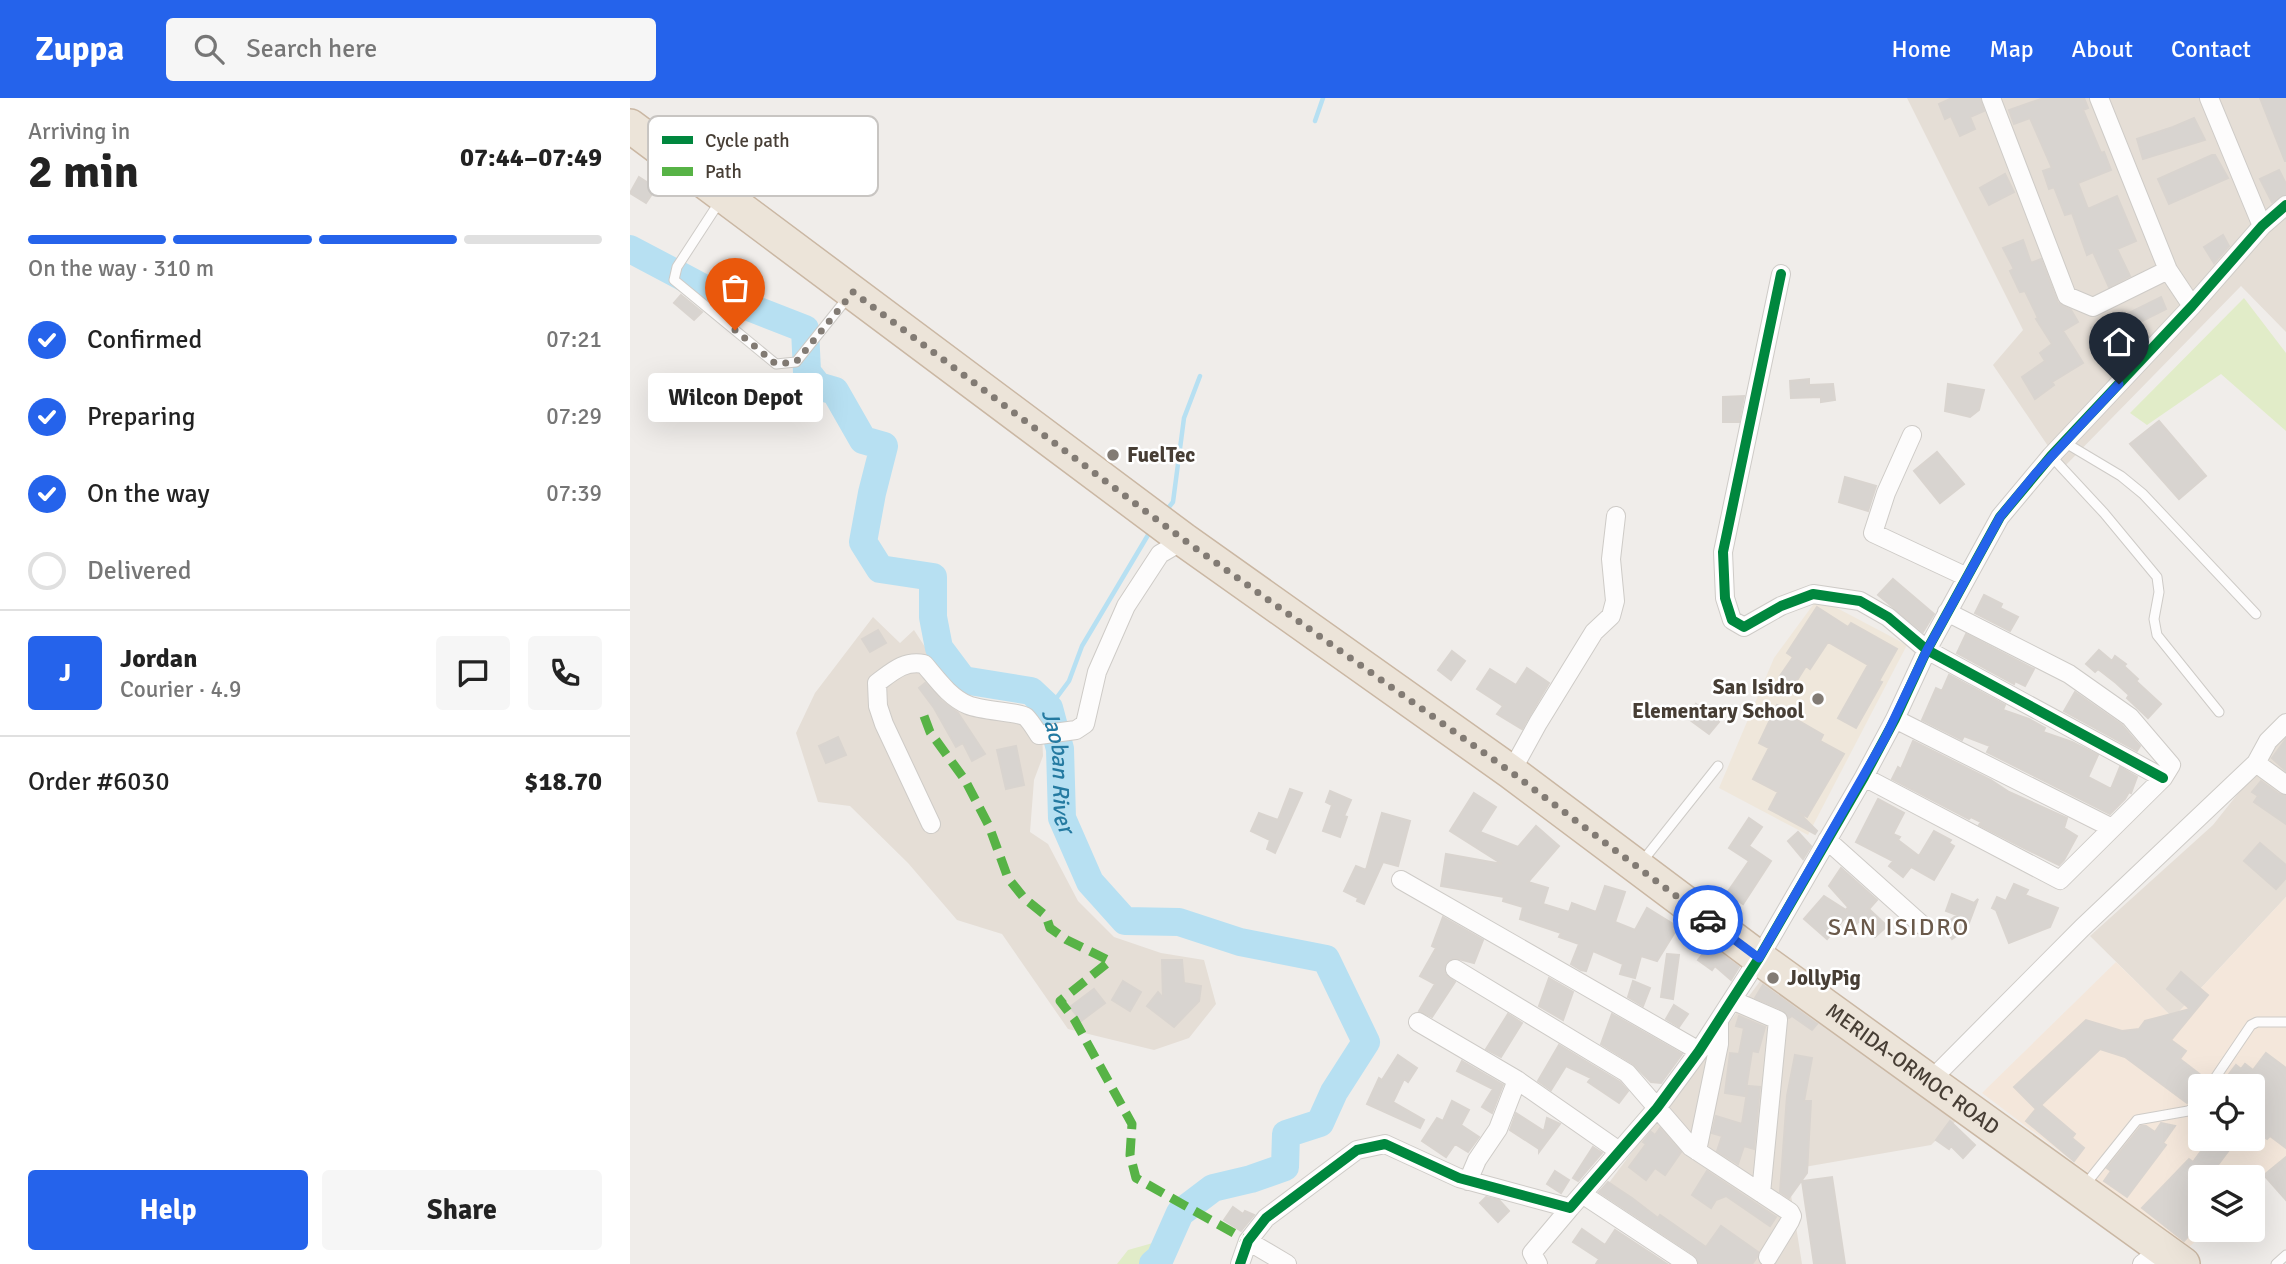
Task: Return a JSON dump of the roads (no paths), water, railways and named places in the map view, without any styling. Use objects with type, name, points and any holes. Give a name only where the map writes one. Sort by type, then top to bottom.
[{"type":"highway","name":"MERIDA-ORMOC ROAD","points":[[630,126],[648,140]]},
{"type":"highway","name":"MERIDA-ORMOC ROAD","points":[[723,196],[1169,528],[1511,772],[1759,958],[2082,1189],[2162,1259]]},
{"type":"street","points":[[1991,98],[2067,296],[2093,307],[2168,270]]},
{"type":"street","points":[[2099,98],[2168,270],[2192,306]]},
{"type":"street","points":[[2209,98],[2262,226]]},
{"type":"street","points":[[1538,1264],[1532,1253],[1657,1108],[1699,1051],[1759,958],[1864,776],[1895,719],[1927,650],[2000,517],[2051,456],[2192,306],[2262,226],[2286,205]]},
{"type":"street","points":[[1781,274],[1723,552],[1725,598],[1732,620],[1744,627],[1781,606],[1813,594],[1860,601],[1888,617],[1927,650],[2163,778]]},
{"type":"street","points":[[1912,435],[1886,493],[1873,533],[1967,577]]},
{"type":"street","points":[[1511,772],[1594,632],[1611,616],[1615,601],[1611,559],[1616,516]]},
{"type":"street","points":[[930,824],[884,724],[878,706],[877,683],[905,664],[924,664],[947,691],[965,704],[986,711],[1021,714],[1039,735],[1076,730],[1085,724],[1097,671],[1126,606],[1160,554],[1169,528]]},
{"type":"street","points":[[1864,776],[2060,880],[2163,778],[2171,765],[2130,717],[2069,674],[1947,612]]},
{"type":"street","points":[[1895,719],[2112,828]]},
{"type":"street","points":[[1931,1080],[2082,928],[2256,762],[2268,741],[2286,723]]},
{"type":"street","points":[[2256,762],[2286,785]]},
{"type":"street","points":[[1827,841],[1922,925]]},
{"type":"street","points":[[1401,880],[1699,1051]]},
{"type":"street","points":[[1455,970],[1627,1073],[1680,1137],[1790,1212],[1792,1216],[1768,1257]]},
{"type":"street","points":[[1732,1000],[1778,1020],[1761,1193]]},
{"type":"street","points":[[1697,1151],[1719,1044],[1719,1020]]},
{"type":"street","points":[[1418,1023],[1517,1080],[1619,1152]]},
{"type":"street","points":[[1468,1181],[1477,1160],[1498,1129],[1517,1080]]},
{"type":"street","points":[[1240,1264],[1248,1241],[1266,1218],[1357,1150],[1385,1144],[1468,1181],[1570,1208]]},
{"type":"street","points":[[1582,1194],[1688,1264]]},
{"type":"street","points":[[1248,1241],[1287,1264]]},
{"type":"lane","points":[[723,196],[677,267],[674,280],[776,364],[796,362],[853,292]]},
{"type":"lane","points":[[2064,442],[2121,476],[2143,495],[2256,614]]},
{"type":"lane","points":[[2051,456],[2104,513],[2157,577],[2159,592],[2154,620],[2157,635],[2219,712]]},
{"type":"lane","points":[[1638,867],[1718,766]]},
{"type":"lane","points":[[2218,1074],[2251,1025],[2257,1021],[2286,1022]]},
{"type":"lane","points":[[2082,1189],[2137,1120],[2188,1111]]},
{"type":"lane","points":[[2276,1264],[2286,1255]]},
{"type":"waterway","points":[[1315,121],[1323,98]]},
{"type":"waterway","name":"Jaoban River","points":[[630,249],[713,293],[805,329],[807,372],[818,386],[835,391],[863,440],[884,446],[863,542],[880,569],[933,577],[933,617],[939,648],[963,680],[1031,691],[1049,708],[1060,749],[1062,818],[1090,882],[1125,921],[1179,922],[1240,942],[1326,959],[1366,1042],[1334,1092],[1320,1123],[1286,1134],[1285,1167],[1213,1188],[1180,1213],[1160,1258],[1153,1264]]},
{"type":"waterway","points":[[1165,512],[1173,502],[1184,418],[1200,376]]},
{"type":"waterway","points":[[1049,708],[1069,681],[1082,646],[1151,530]]},
{"type":"place","name":"Wilcon Depot","points":[[735,330]]},
{"type":"place","name":"FuelTec","points":[[1113,455]]},
{"type":"place","name":"San Isidro Elementary School","points":[[1818,699]]},
{"type":"place","name":"JollyPig","points":[[1773,978]]},
{"type":"district","name":"SAN ISIDRO","points":[[1899,927]]}]
